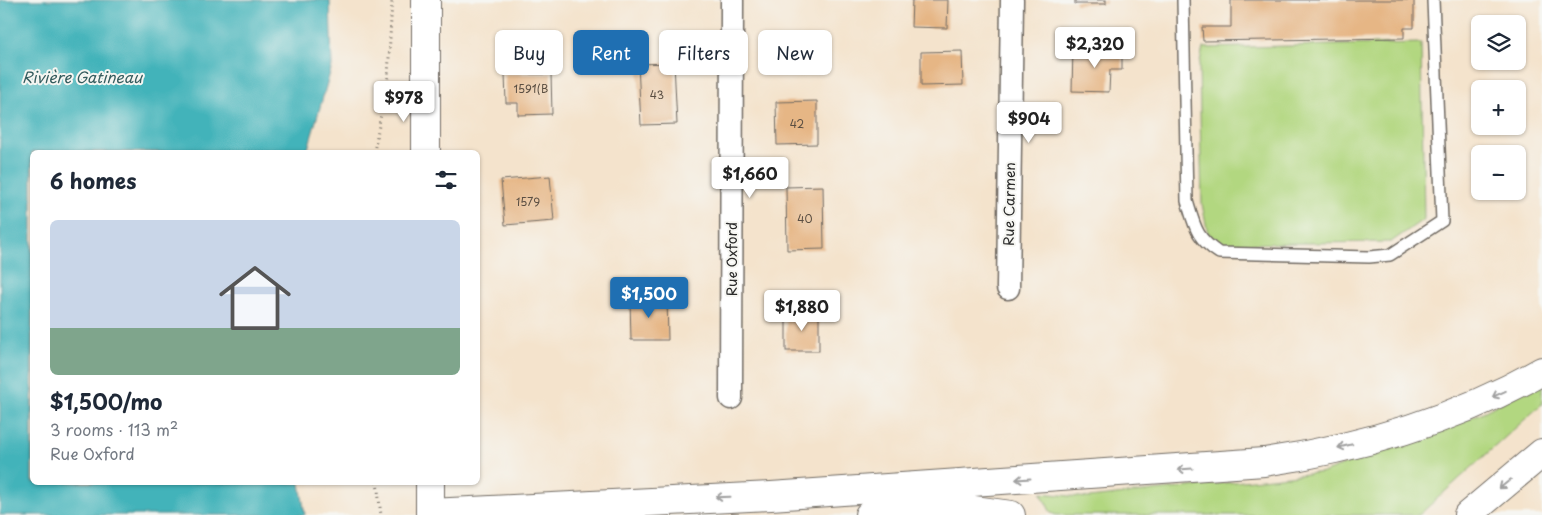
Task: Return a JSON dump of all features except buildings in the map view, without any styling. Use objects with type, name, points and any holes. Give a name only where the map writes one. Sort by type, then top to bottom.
[{"type":"main road","points":[[426,0],[426,150]]},
{"type":"main road","points":[[430,485],[430,514],[771,496],[1264,462],[1319,453],[1408,429],[1496,395],[1542,371]]},
{"type":"main road","points":[[1468,515],[1542,453]]},
{"type":"main road","points":[[869,515],[966,509],[1011,515]]},
{"type":"street","name":"Rue Oxford","points":[[730,398],[732,0]]},
{"type":"street","name":"Rue Carmen","points":[[1008,288],[1012,0]]},
{"type":"lane","points":[[1183,0],[1187,201],[1195,227],[1204,243],[1219,252],[1369,257],[1390,256],[1442,221],[1433,0]]},
{"type":"path","points":[[374,150],[388,77],[392,0]]},
{"type":"path","points":[[377,485],[381,515]]},
{"type":"green space","points":[[1421,43],[1424,219],[1391,242],[1225,244],[1208,234],[1202,204],[1199,66],[1203,48]]},
{"type":"green space","points":[[1542,382],[1542,404],[1419,515],[1056,515],[1051,513],[1041,493],[1089,498],[1325,472],[1479,414]]},
{"type":"water","name":"Rivière Gatineau","points":[[0,0],[330,0],[332,66],[308,150],[30,150],[30,485],[300,485],[305,515],[0,515]]}]
